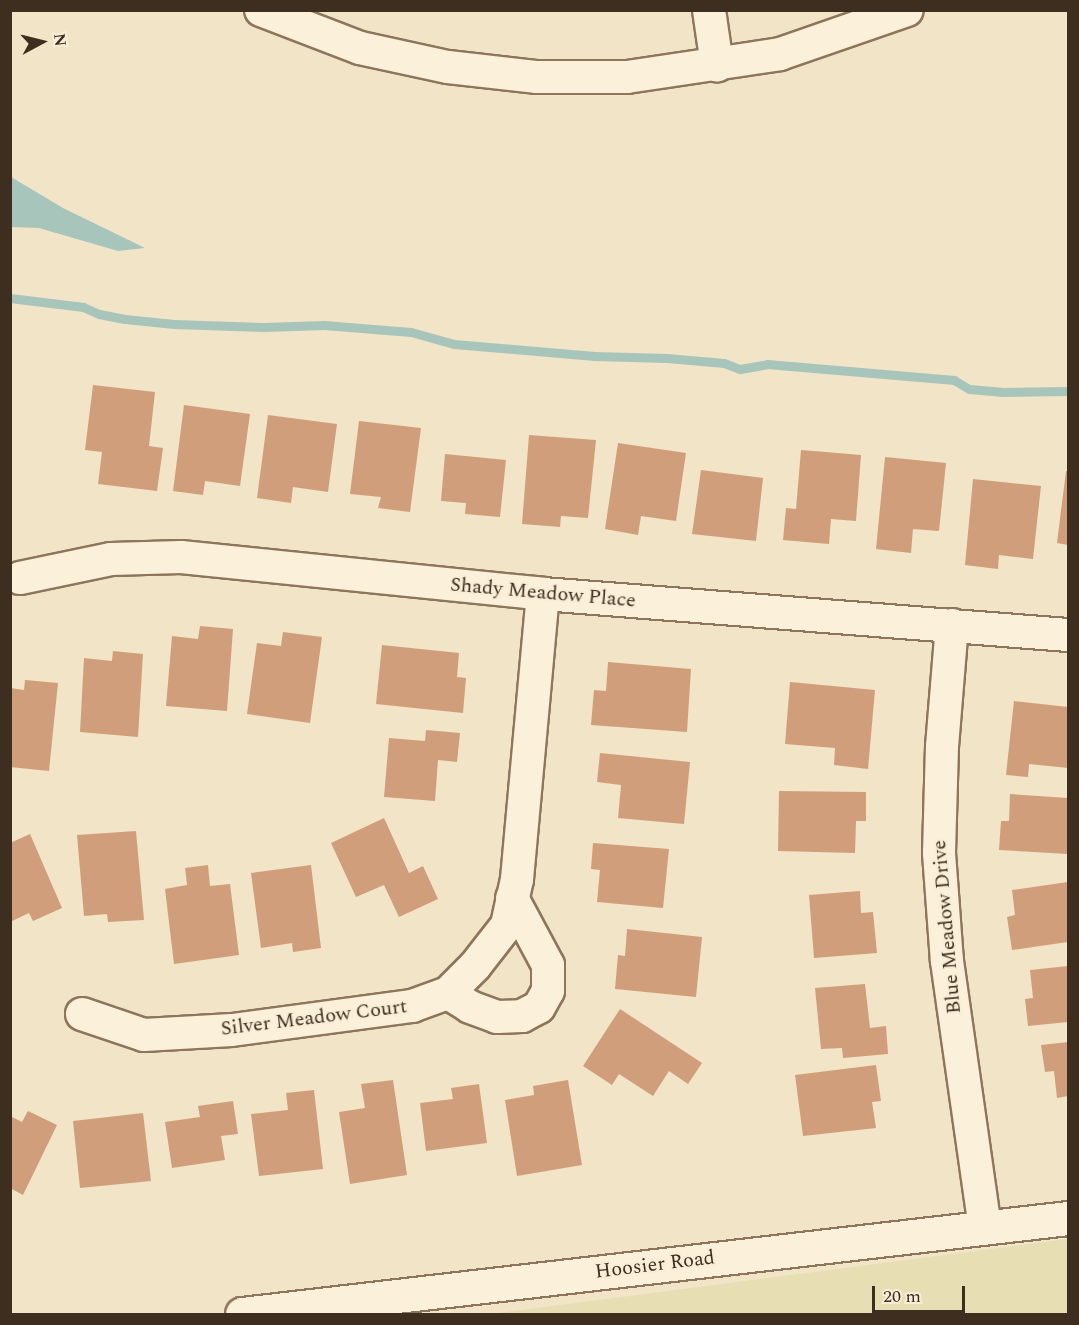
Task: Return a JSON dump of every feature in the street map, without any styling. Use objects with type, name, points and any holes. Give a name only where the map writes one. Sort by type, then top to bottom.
[{"type":"street","points":[[261,10],[360,48],[448,68],[537,76],[627,77],[780,54],[907,10]]},
{"type":"street","points":[[709,10],[717,65]]},
{"type":"street","name":"Shady Meadow Place","points":[[20,578],[111,559],[181,557],[543,594],[952,624],[1068,635]]},
{"type":"street","name":"Silver Meadow Court","points":[[82,1014],[144,1035],[232,1030],[412,1006],[448,993],[475,966],[507,925],[517,879],[543,594]]},
{"type":"street","name":"Blue Meadow Drive","points":[[952,624],[942,746],[939,853],[947,962],[985,1227]]},
{"type":"street","points":[[448,993],[470,1007],[497,1017],[522,1016],[539,1007],[548,991],[548,965],[512,898]]},
{"type":"street","name":"Hoosier Road","points":[[242,1314],[1068,1218]]},
{"type":"shaded area","points":[[1068,1239],[1068,1314],[491,1314]]},
{"type":"water","points":[[11,177],[63,208],[145,248],[118,251],[39,228],[11,227]]},
{"type":"building","points":[[93,385],[155,392],[149,446],[163,448],[157,491],[98,484],[102,452],[85,450]]},
{"type":"building","points":[[184,405],[250,414],[240,486],[205,481],[203,495],[173,491]]},
{"type":"building","points":[[268,415],[337,424],[328,492],[293,487],[291,503],[257,498]]},
{"type":"building","points":[[359,421],[421,428],[410,512],[378,508],[381,497],[350,494]]},
{"type":"building","points":[[529,435],[596,440],[588,518],[561,516],[560,527],[522,524]]},
{"type":"building","points":[[618,443],[686,453],[676,521],[641,516],[638,535],[605,529]]},
{"type":"building","points":[[801,450],[861,455],[856,521],[831,519],[829,544],[783,540],[786,508],[796,509]]},
{"type":"building","points":[[445,454],[506,460],[500,517],[465,514],[466,503],[441,501]]},
{"type":"building","points":[[885,457],[946,463],[939,531],[913,529],[911,553],[876,549]]},
{"type":"building","points":[[701,470],[763,478],[756,541],[692,534]]},
{"type":"building","points":[[1066,471],[1068,471],[1068,545],[1057,543]]},
{"type":"building","points":[[973,479],[1041,486],[1033,559],[999,555],[998,569],[965,565]]},
{"type":"building","points":[[200,626],[233,629],[227,711],[166,706],[172,636],[198,639]]},
{"type":"building","points":[[283,632],[322,637],[310,723],[247,714],[257,643],[281,646]]},
{"type":"building","points":[[382,645],[459,653],[457,677],[466,678],[463,713],[376,704]]},
{"type":"building","points":[[113,651],[143,654],[138,737],[80,732],[84,658],[112,661]]},
{"type":"building","points":[[608,662],[691,669],[687,732],[591,725],[594,690],[606,691]]},
{"type":"building","points":[[25,680],[58,683],[49,771],[10,767],[10,688],[24,690]]},
{"type":"building","points":[[790,682],[875,690],[868,769],[834,765],[835,748],[785,744]]},
{"type":"building","points":[[1014,701],[1068,707],[1068,768],[1029,764],[1028,777],[1006,775]]},
{"type":"building","points":[[426,730],[460,733],[457,762],[438,760],[435,801],[384,797],[389,738],[425,741]]},
{"type":"building","points":[[600,753],[690,762],[684,824],[618,818],[621,785],[597,782]]},
{"type":"building","points":[[779,791],[866,792],[866,821],[856,821],[855,853],[778,851]]},
{"type":"building","points":[[1010,794],[1068,798],[1068,854],[999,850],[1001,821],[1009,821]]},
{"type":"building","points":[[384,818],[409,873],[423,866],[438,899],[399,917],[384,885],[356,897],[331,843]]},
{"type":"building","points":[[136,831],[144,920],[108,922],[107,914],[84,916],[77,835]]},
{"type":"building","points":[[30,834],[62,908],[33,921],[29,913],[10,922],[10,843]]},
{"type":"building","points":[[593,843],[669,849],[663,908],[597,902],[600,870],[591,869]]},
{"type":"building","points":[[208,865],[210,886],[230,884],[239,955],[174,964],[165,889],[187,885],[185,868]]},
{"type":"building","points":[[311,865],[321,948],[293,952],[292,943],[261,948],[251,873]]},
{"type":"building","points":[[1068,882],[1068,942],[1012,950],[1007,917],[1015,915],[1012,890]]},
{"type":"building","points":[[860,891],[861,913],[873,912],[877,953],[814,958],[809,895]]},
{"type":"building","points":[[627,929],[702,937],[696,997],[615,989],[618,955],[625,956]]},
{"type":"building","points":[[1068,966],[1068,1022],[1028,1026],[1025,999],[1033,998],[1030,970]]},
{"type":"building","points":[[865,984],[870,1028],[886,1026],[888,1054],[843,1058],[842,1048],[821,1049],[815,988]]},
{"type":"building","points":[[620,1009],[702,1063],[688,1084],[669,1071],[653,1096],[619,1074],[612,1085],[583,1066]]},
{"type":"building","points":[[1068,1042],[1068,1096],[1057,1098],[1054,1071],[1045,1072],[1041,1045]]},
{"type":"building","points":[[876,1065],[881,1101],[872,1102],[876,1128],[803,1136],[795,1075]]},
{"type":"building","points":[[393,1080],[407,1175],[350,1184],[339,1112],[365,1108],[361,1084]]},
{"type":"building","points":[[568,1080],[582,1165],[517,1176],[505,1100],[534,1095],[533,1086]]},
{"type":"building","points":[[479,1084],[487,1143],[426,1151],[420,1103],[453,1099],[451,1088]]},
{"type":"building","points":[[314,1090],[323,1169],[259,1176],[251,1114],[288,1110],[286,1093]]},
{"type":"building","points":[[233,1101],[238,1134],[221,1136],[225,1160],[172,1168],[165,1122],[200,1117],[198,1106]]},
{"type":"building","points":[[28,1111],[57,1125],[23,1195],[10,1188],[10,1116],[22,1122]]},
{"type":"building","points":[[143,1113],[151,1181],[80,1188],[73,1121]]},
{"type":"waterway","points":[[10,298],[83,307],[99,314],[125,319],[174,324],[264,327],[324,325],[411,332],[454,344],[594,356],[667,358],[724,363],[740,369],[767,364],[954,380],[969,389],[1001,392],[1068,391]]}]
